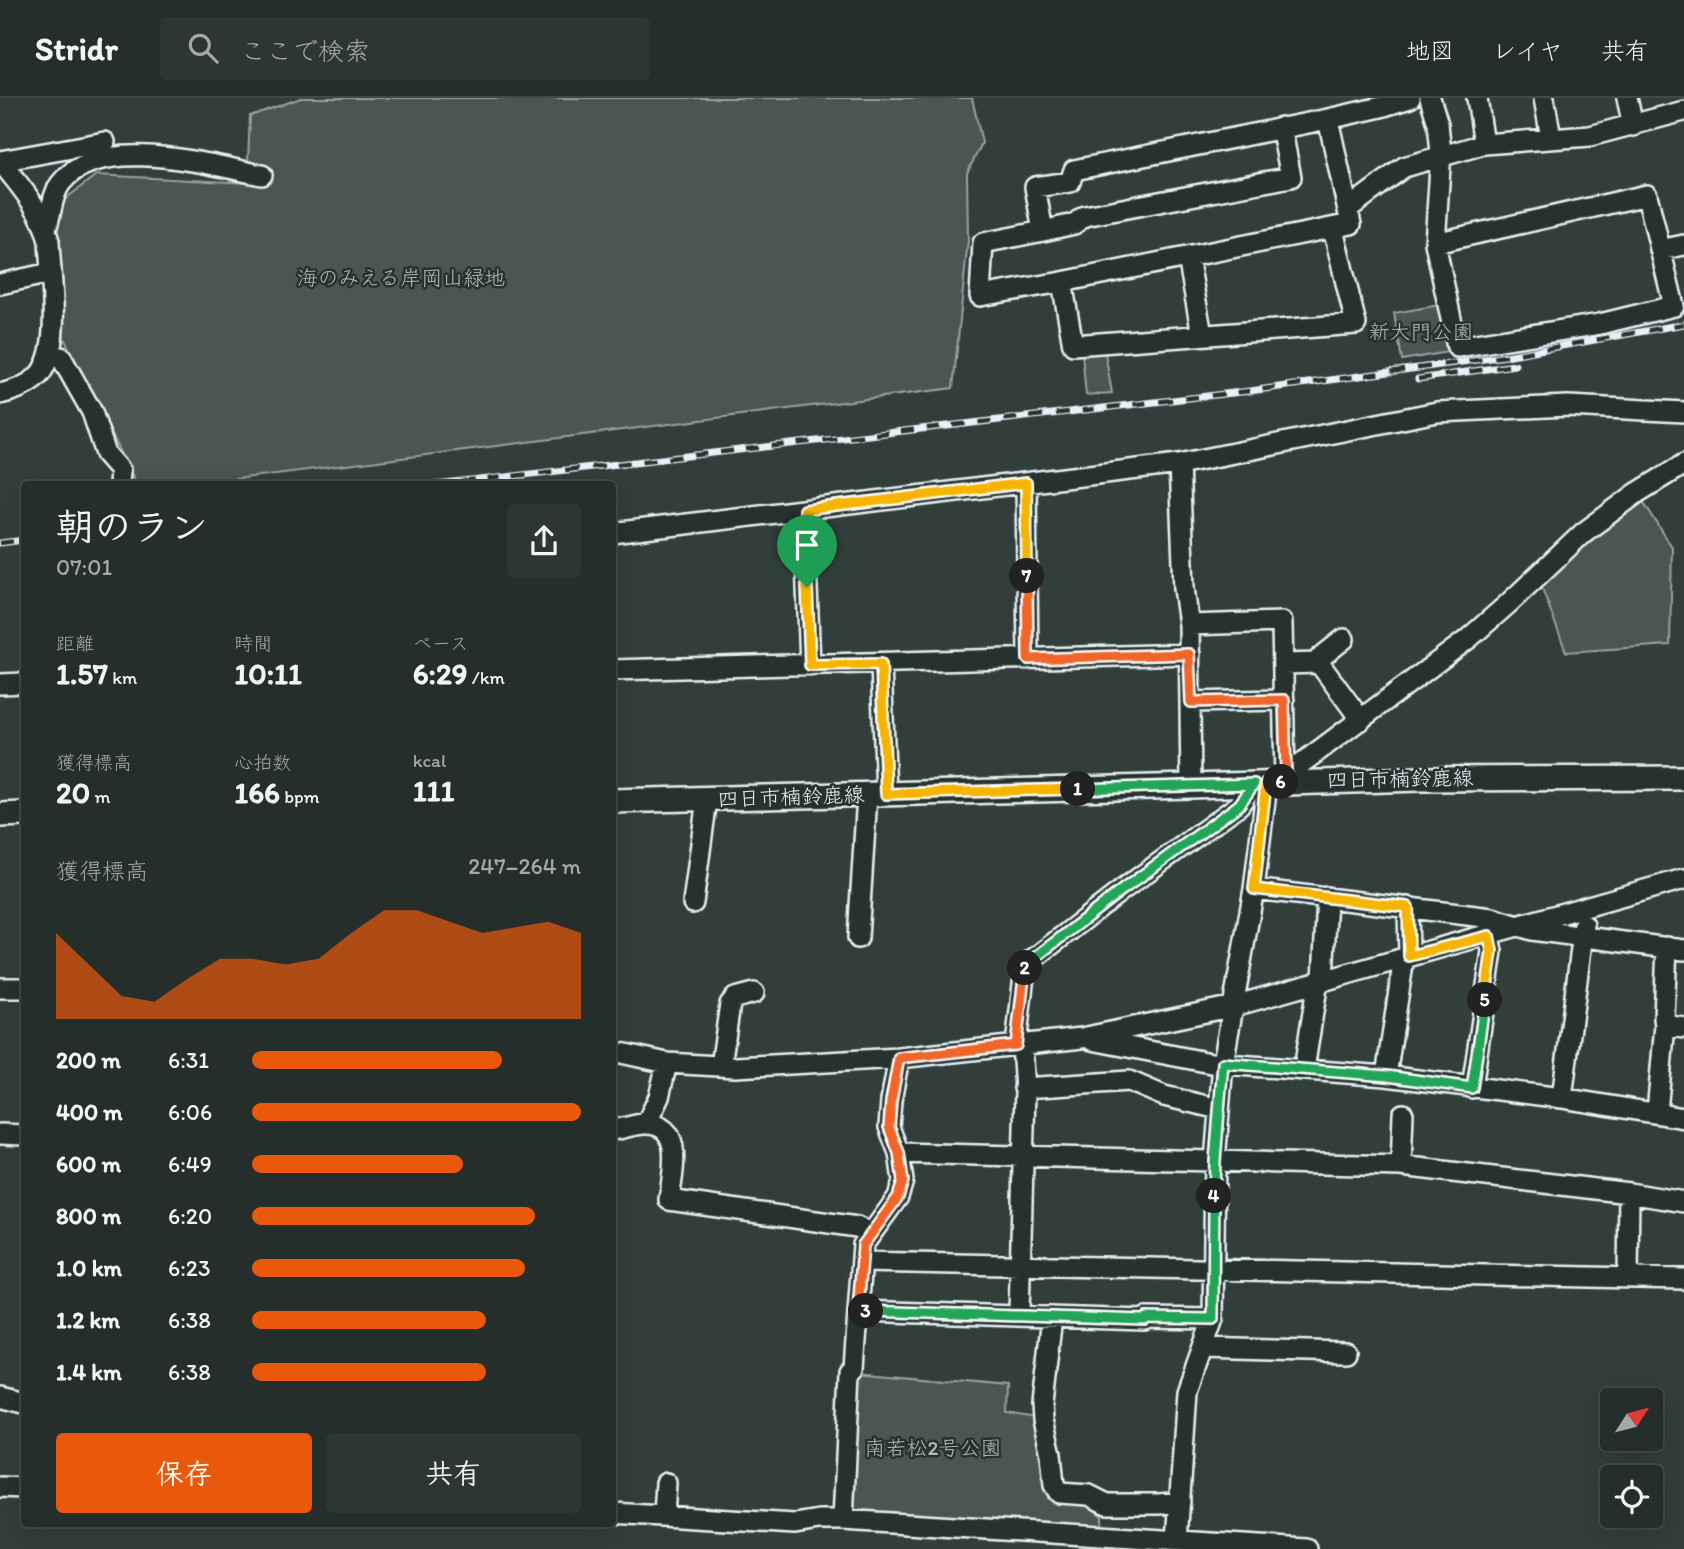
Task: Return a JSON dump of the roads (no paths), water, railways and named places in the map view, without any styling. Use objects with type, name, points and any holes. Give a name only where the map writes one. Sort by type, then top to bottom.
[{"type":"main road","name":"四日市楠鈴鹿線","points":[[617,805],[1273,781],[1684,778]]},
{"type":"main road","points":[[0,814],[21,814]]},
{"type":"street","points":[[1043,231],[1035,187],[1070,182],[1074,170],[1328,119],[1410,98]]},
{"type":"street","points":[[1430,98],[1438,124],[1440,157],[1435,243],[1457,346],[1600,324],[1674,306],[1647,195],[1435,243]]},
{"type":"street","points":[[1476,98],[1484,144]]},
{"type":"street","points":[[1544,98],[1551,138]]},
{"type":"street","points":[[1627,98],[1633,126]]},
{"type":"street","points":[[1348,209],[1404,167],[1484,144],[1590,135],[1684,111]]},
{"type":"street","points":[[1281,127],[1291,177],[1085,216],[1074,224],[983,243],[980,296],[1351,224],[1328,119]]},
{"type":"street","points":[[0,394],[22,387],[39,375],[50,355],[53,321],[46,229],[33,201],[0,161],[105,142]]},
{"type":"street","points":[[46,229],[52,202],[60,184],[79,168],[105,159],[160,158],[262,175]]},
{"type":"street","points":[[1062,282],[1073,345],[1356,324],[1333,229]]},
{"type":"street","points":[[1660,250],[1684,245]]},
{"type":"street","points":[[1188,257],[1202,335]]},
{"type":"street","points":[[0,284],[50,273]]},
{"type":"street","points":[[50,355],[61,357],[92,412],[107,454],[120,470],[119,481]]},
{"type":"street","points":[[616,533],[1179,464],[1437,412],[1568,406],[1684,412]]},
{"type":"street","points":[[1179,464],[1184,588],[1189,625],[1191,786]]},
{"type":"street","points":[[1019,1314],[1024,1088],[1019,1044],[1025,967],[1028,963],[1122,890],[1361,720],[1468,639],[1583,533],[1637,493],[1684,464]]},
{"type":"street","points":[[1026,483],[1028,659]]},
{"type":"street","points":[[804,510],[810,665]]},
{"type":"street","points":[[1177,1541],[1187,1391],[1213,1319],[1215,1161],[1223,1063],[1273,781],[1284,700],[1282,622],[1189,625]]},
{"type":"street","points":[[1344,639],[1320,657],[1319,663],[1361,720]]},
{"type":"street","points":[[616,670],[1189,654]]},
{"type":"street","points":[[1283,664],[1319,663]]},
{"type":"street","points":[[858,938],[877,795],[881,664]]},
{"type":"street","points":[[0,684],[21,683]]},
{"type":"street","points":[[1191,702],[1284,700]]},
{"type":"street","points":[[693,903],[707,800]]},
{"type":"street","points":[[616,1052],[667,1063],[721,1066],[899,1058],[1082,1038],[1234,1006],[1684,879]]},
{"type":"street","points":[[1254,889],[1492,918],[1520,927],[1676,948],[1664,1018],[1675,1026],[1657,1112]]},
{"type":"street","points":[[1304,1069],[1320,981],[1327,897]]},
{"type":"street","points":[[1387,1076],[1407,957],[1408,907]]},
{"type":"street","points":[[1562,1098],[1587,907]]},
{"type":"street","points":[[1472,1088],[1492,951],[1489,936]]},
{"type":"street","points":[[0,988],[21,988]]},
{"type":"street","points":[[721,1066],[730,1004],[736,998],[754,993]]},
{"type":"street","points":[[1082,1038],[1198,1061],[1387,1076],[1562,1098],[1684,1118]]},
{"type":"street","points":[[843,1520],[850,1371],[854,1368],[863,1245],[898,1197],[903,1181],[899,1153],[889,1127],[899,1058]]},
{"type":"street","points":[[646,1124],[659,1097],[667,1063]]},
{"type":"street","points":[[1024,1088],[1129,1082],[1164,1096],[1219,1108]]},
{"type":"street","points":[[1401,1166],[1403,1114]]},
{"type":"street","points":[[616,1129],[646,1124],[670,1133],[674,1151],[669,1200],[857,1227],[871,1234]]},
{"type":"street","points":[[0,1134],[21,1135]]},
{"type":"street","points":[[899,1153],[1401,1166],[1684,1202]]},
{"type":"street","points":[[1628,1278],[1629,1193]]},
{"type":"street","points":[[862,1262],[1684,1279]]},
{"type":"street","points":[[858,1311],[1019,1314],[1022,1317],[1213,1319]]},
{"type":"street","points":[[1052,1317],[1042,1405],[1054,1485],[1059,1493],[1089,1495],[1107,1504],[1180,1502]]},
{"type":"street","points":[[1203,1348],[1346,1352]]},
{"type":"street","points":[[0,1397],[21,1402]]},
{"type":"street","points":[[664,1516],[666,1483]]},
{"type":"street","points":[[0,1487],[21,1488]]},
{"type":"street","points":[[1107,1504],[1107,1536]]},
{"type":"street","points":[[616,1513],[795,1524],[843,1520],[1307,1549]]},
{"type":"railway","points":[[471,481],[1250,391],[1506,356],[1684,324]]},
{"type":"railway","points":[[1418,379],[1515,365]]},
{"type":"railway","points":[[0,543],[21,540]]},
{"type":"park label","name":"海のみえる岸岡山緑地","points":[[401,278]]},
{"type":"park label","name":"新大門公園","points":[[1421,332]]},
{"type":"park label","name":"南若松2号公園","points":[[933,1448]]}]
